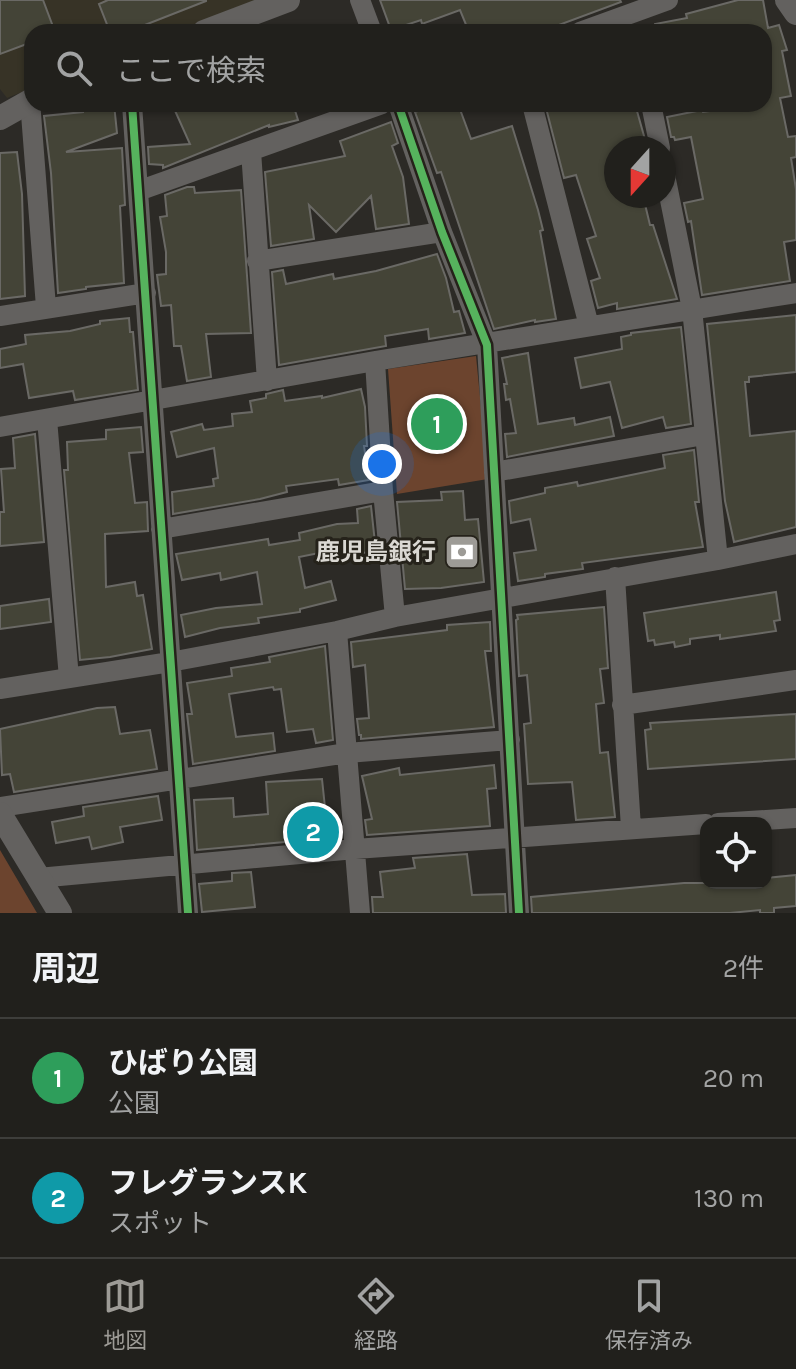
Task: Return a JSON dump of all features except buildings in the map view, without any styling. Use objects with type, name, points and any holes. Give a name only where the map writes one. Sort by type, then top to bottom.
[{"type":"street","points":[[225,24],[288,0]]},
{"type":"street","points":[[360,0],[369,24]]},
{"type":"street","points":[[635,23],[668,0]]},
{"type":"street","points":[[787,0],[796,13]]},
{"type":"street","points":[[0,118],[24,105]]},
{"type":"street","points":[[32,112],[46,307]]},
{"type":"street","points":[[133,112],[188,913]]},
{"type":"street","points":[[138,191],[360,112]]},
{"type":"street","points":[[401,112],[442,232],[487,345],[519,913]]},
{"type":"street","points":[[534,112],[589,326]]},
{"type":"street","points":[[653,112],[658,136]]},
{"type":"street","points":[[251,151],[267,381]]},
{"type":"street","points":[[672,208],[692,309],[718,560]]},
{"type":"street","points":[[257,261],[442,232]]},
{"type":"street","points":[[0,316],[146,293]]},
{"type":"street","points":[[0,427],[375,361],[796,293]]},
{"type":"street","points":[[375,361],[395,617]]},
{"type":"street","points":[[47,419],[69,678]]},
{"type":"street","points":[[494,472],[704,435]]},
{"type":"street","points":[[161,529],[383,491]]},
{"type":"street","points":[[0,689],[170,662],[395,617],[796,544]]},
{"type":"street","points":[[615,577],[631,828]]},
{"type":"street","points":[[337,631],[360,913]]},
{"type":"street","points":[[622,705],[796,680]]},
{"type":"street","points":[[0,807],[347,753],[510,740]]},
{"type":"street","points":[[0,814],[60,913]]},
{"type":"street","points":[[772,820],[796,818]]},
{"type":"street","points":[[38,878],[355,849],[700,824]]},
{"type":"shaded area","points":[[0,0],[256,0],[194,24],[24,24],[24,91],[7,98],[0,89]]},
{"type":"shaded area","points":[[476,356],[488,479],[397,494],[388,369]]},
{"type":"shaded area","points":[[0,850],[37,913],[0,913]]},
{"type":"cycle path","points":[[133,112],[188,913]]},
{"type":"cycle path","points":[[401,112],[442,232],[487,345],[519,913]]},
{"type":"place","name":"ひばり公園","points":[[437,424]]},
{"type":"place","name":"鹿児島銀行","points":[[462,552]]},
{"type":"place","name":"フレグランスK","points":[[313,832]]}]
